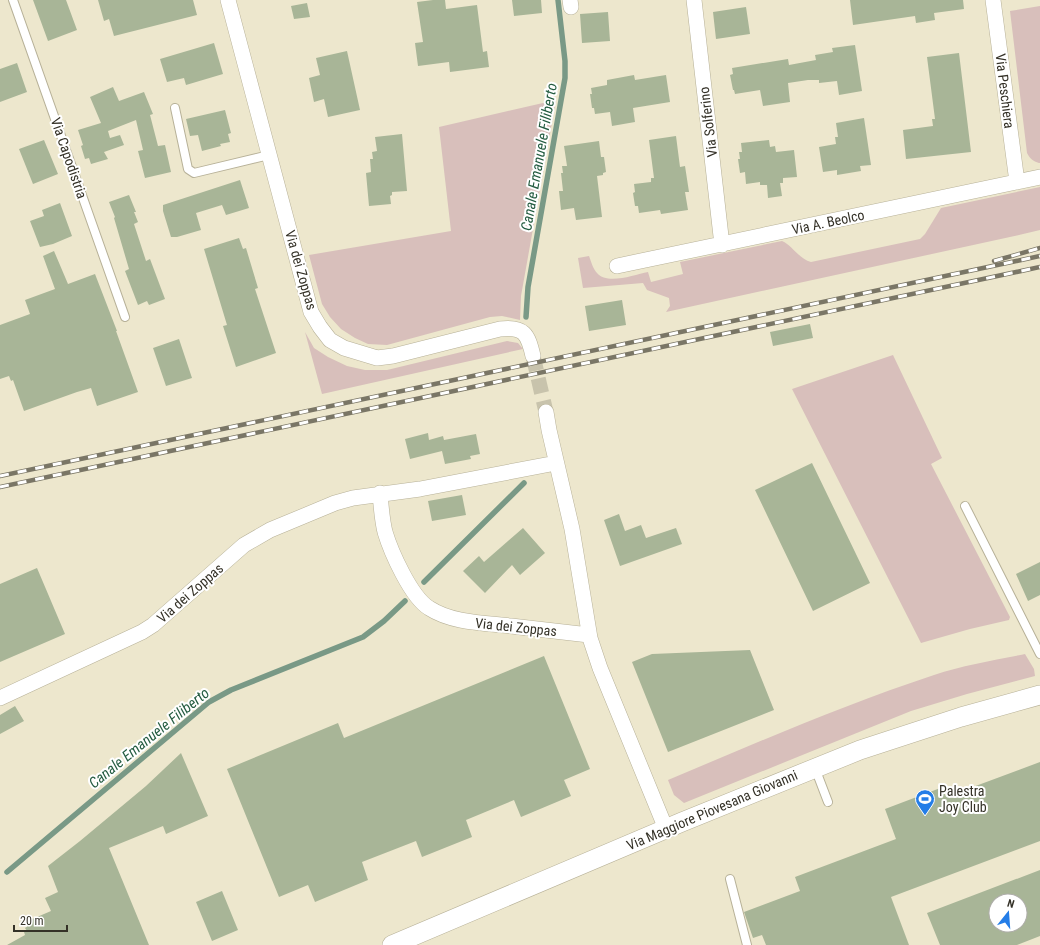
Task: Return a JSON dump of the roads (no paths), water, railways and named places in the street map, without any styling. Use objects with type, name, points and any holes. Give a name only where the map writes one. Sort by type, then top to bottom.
[{"type":"street","name":"Via dei Zoppas","points":[[228,0],[312,312],[320,327],[330,340],[344,348],[377,358],[393,356],[510,327],[518,328],[528,338],[533,356]]},
{"type":"street","name":"Via Solferino","points":[[694,0],[722,245]]},
{"type":"street","name":"Via Peschiera","points":[[993,0],[1017,182]]},
{"type":"street","name":"Via A. Beolco","points":[[617,266],[1040,177]]},
{"type":"street","points":[[546,412],[556,463],[572,530],[589,635],[600,668],[666,829]]},
{"type":"street","name":"Via dei Zoppas","points":[[0,698],[117,644],[153,625],[244,545],[270,530],[335,503],[353,498],[380,493],[420,489],[556,463]]},
{"type":"street","name":"Via dei Zoppas","points":[[380,493],[385,532],[394,555],[405,577],[422,602],[429,608],[446,616],[468,621],[589,635]]},
{"type":"street","name":"Via Maggiore Piovesana Giovanni","points":[[392,945],[815,767],[926,728],[1040,695]]},
{"type":"lane","name":"Via Capodistria","points":[[13,0],[125,317]]},
{"type":"lane","points":[[175,108],[188,169],[194,173],[269,155]]},
{"type":"lane","points":[[965,506],[1040,654]]},
{"type":"lane","points":[[815,767],[828,802]]},
{"type":"lane","points":[[730,879],[747,945]]},
{"type":"waterway","name":"Canale Emanuele Filiberto","points":[[526,317],[528,287],[565,78],[565,61],[558,0]]},
{"type":"waterway","name":"Canale Emanuele Filiberto","points":[[424,582],[524,483]]},
{"type":"waterway","name":"Canale Emanuele Filiberto","points":[[7,872],[209,702],[231,690],[363,637],[384,621],[405,601]]},
{"type":"tunnel","points":[[533,356],[546,412]]},
{"type":"railway","points":[[994,261],[1040,248]]},
{"type":"railway","points":[[0,476],[1040,256]]},
{"type":"railway","points":[[0,487],[1040,267]]},
{"type":"place","name":"Palestra Joy Club","points":[[925,816]]}]
